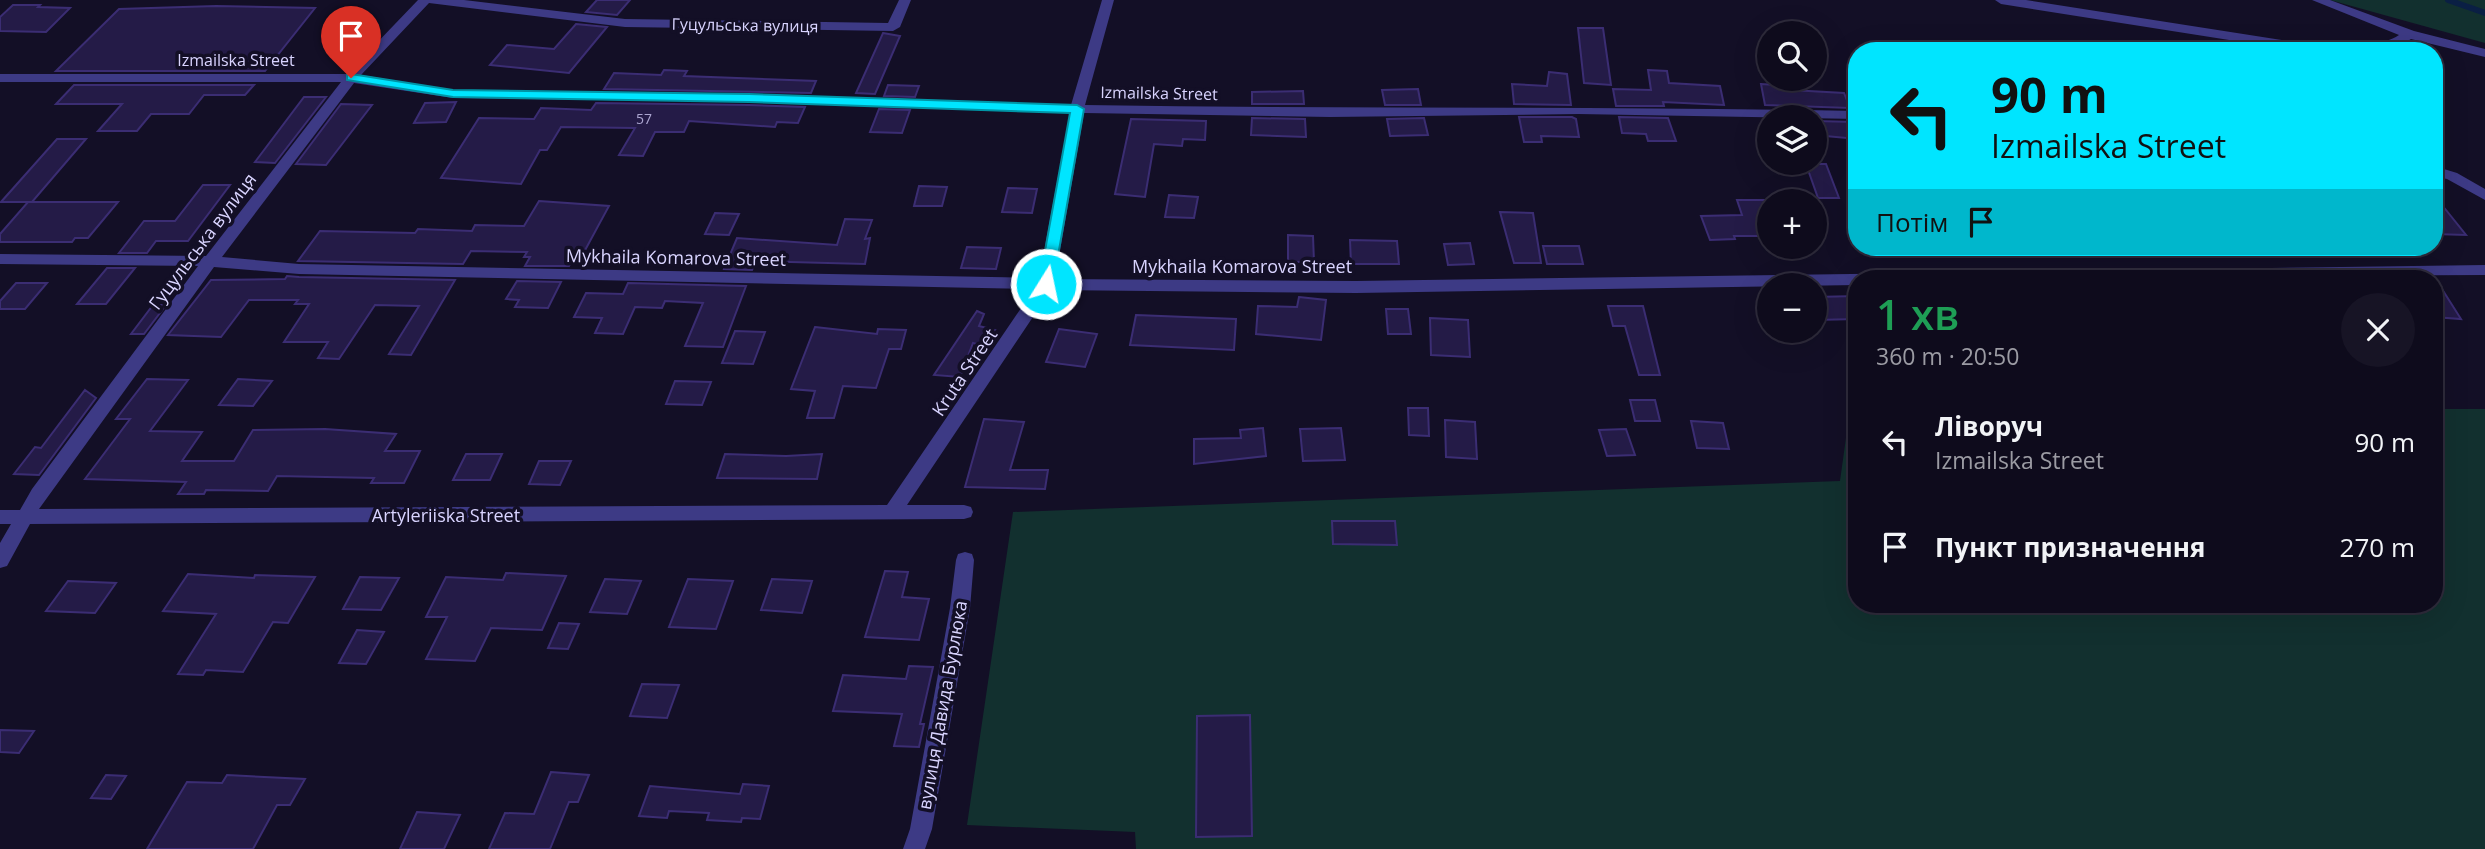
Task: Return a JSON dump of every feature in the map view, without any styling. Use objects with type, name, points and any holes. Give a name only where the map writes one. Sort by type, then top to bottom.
[{"type":"street","name":"Гуцульська вулиця","points":[[0,559],[24,517],[210,261],[351,78],[425,0]]},
{"type":"street","name":"Гуцульська вулиця","points":[[431,0],[625,23],[893,27],[905,0]]},
{"type":"street","name":"Kruta Street","points":[[892,513],[1046,284],[1077,109],[1108,0]]},
{"type":"street","points":[[2001,0],[2269,42]]},
{"type":"street","points":[[2318,0],[2409,33],[2485,53]]},
{"type":"street","points":[[2397,42],[2409,33]]},
{"type":"street","name":"Izmailska Street","points":[[0,78],[351,78],[453,94],[749,98],[1077,109],[1330,113],[1592,110],[1848,114]]},
{"type":"street","points":[[2443,174],[2485,195]]},
{"type":"street","name":"Mykhaila Komarova Street","points":[[0,259],[210,261],[299,269],[1046,284],[1356,287],[1848,280]]},
{"type":"street","name":"Mykhaila Komarova Street","points":[[2443,271],[2485,270]]},
{"type":"street","name":"Artyleriiska Street","points":[[0,517],[964,512]]},
{"type":"street","name":"вулиця Давида Бурлюка","points":[[914,849],[921,829],[960,608],[965,560]]},
{"type":"green space","points":[[2330,0],[2485,0],[2485,43]]},
{"type":"green space","points":[[2443,409],[2485,409],[2485,849],[1136,849],[1135,832],[967,825],[1013,512],[1840,481],[1848,423],[1848,613],[2443,613]]},
{"type":"building","points":[[597,0],[630,0],[617,15],[586,12]]},
{"type":"building","points":[[13,5],[70,8],[46,32],[0,31],[0,17]]},
{"type":"building","points":[[216,6],[315,8],[265,71],[56,71],[119,9]]},
{"type":"building","points":[[576,24],[607,27],[569,73],[490,65],[507,45],[554,49]]},
{"type":"building","points":[[1578,28],[1603,28],[1611,85],[1584,83]]},
{"type":"building","points":[[883,33],[900,36],[875,94],[856,93]]},
{"type":"building","points":[[664,70],[687,71],[684,76],[816,81],[811,93],[604,89],[614,73],[661,75]]},
{"type":"building","points":[[1648,70],[1667,71],[1669,83],[1720,86],[1724,105],[1663,102],[1664,106],[1616,106],[1613,89],[1651,90]]},
{"type":"building","points":[[1549,72],[1567,74],[1571,105],[1514,104],[1512,84],[1547,86]]},
{"type":"building","points":[[74,85],[254,85],[245,95],[204,95],[189,114],[151,114],[137,131],[98,131],[122,104],[56,104]]},
{"type":"building","points":[[888,85],[919,86],[915,97],[884,96]]},
{"type":"building","points":[[1418,89],[1421,105],[1385,105],[1382,90]]},
{"type":"building","points":[[1303,91],[1304,104],[1252,104],[1252,92]]},
{"type":"building","points":[[1762,91],[1844,93],[1848,108],[1827,107],[1827,105],[1765,105]]},
{"type":"building","points":[[304,97],[326,97],[275,163],[255,162]]},
{"type":"building","points":[[456,102],[446,122],[414,123],[425,103]]},
{"type":"building","points":[[596,103],[805,107],[798,123],[777,122],[775,127],[689,121],[684,132],[655,132],[643,156],[619,155],[635,128],[561,127],[547,150],[540,150],[521,184],[441,178],[479,118],[534,119],[541,108],[591,110]]},
{"type":"building","points":[[341,104],[372,105],[326,165],[296,164]]},
{"type":"building","points":[[879,109],[910,110],[902,133],[870,132]]},
{"type":"building","points":[[1519,117],[1572,117],[1576,119],[1579,137],[1541,136],[1542,142],[1524,142]]},
{"type":"building","points":[[1619,117],[1668,118],[1676,141],[1648,141],[1646,134],[1622,133]]},
{"type":"building","points":[[1252,118],[1305,119],[1306,137],[1251,135]]},
{"type":"building","points":[[1424,118],[1428,135],[1390,136],[1387,119]]},
{"type":"building","points":[[1131,119],[1206,121],[1205,140],[1183,139],[1182,146],[1154,144],[1145,197],[1115,194]]},
{"type":"building","points":[[1827,121],[1848,122],[1848,138],[1827,136]]},
{"type":"building","points":[[57,139],[86,139],[32,202],[1,202]]},
{"type":"building","points":[[1827,167],[1839,198],[1827,198],[1827,189],[1815,189],[1810,175],[1827,175]]},
{"type":"building","points":[[203,185],[230,185],[188,241],[156,241],[147,253],[119,253],[144,221],[175,221]]},
{"type":"building","points":[[919,186],[947,187],[942,206],[914,206]]},
{"type":"building","points":[[1008,188],[1037,189],[1032,213],[1002,212]]},
{"type":"building","points":[[1169,195],[1198,197],[1194,218],[1165,217]]},
{"type":"building","points":[[1737,200],[1757,200],[1757,236],[1710,240],[1701,216],[1742,215]]},
{"type":"building","points":[[539,201],[609,206],[583,254],[575,254],[569,266],[525,266],[530,257],[524,257],[527,252],[471,251],[463,264],[298,261],[320,231],[415,233],[418,229],[472,231],[475,225],[524,226]]},
{"type":"building","points":[[28,202],[118,202],[88,238],[75,238],[72,242],[0,242],[0,234]]},
{"type":"building","points":[[2443,206],[2466,235],[2443,234]]},
{"type":"building","points":[[1500,212],[1533,213],[1541,263],[1514,263]]},
{"type":"building","points":[[715,213],[739,214],[729,235],[705,234]]},
{"type":"building","points":[[845,219],[872,220],[865,239],[870,238],[865,264],[756,261],[752,270],[724,269],[737,238],[837,245]]},
{"type":"building","points":[[1288,235],[1313,236],[1314,262],[1288,262]]},
{"type":"building","points":[[1350,240],[1397,241],[1399,264],[1351,264]]},
{"type":"building","points":[[1470,243],[1474,264],[1448,265],[1444,244]]},
{"type":"building","points":[[1543,246],[1579,246],[1583,264],[1547,264]]},
{"type":"building","points":[[967,247],[1001,248],[996,269],[961,268]]},
{"type":"building","points":[[107,268],[135,268],[106,304],[77,304]]},
{"type":"building","points":[[287,276],[455,280],[411,355],[389,354],[419,306],[375,305],[339,359],[318,358],[328,342],[284,342],[309,304],[295,304],[298,300],[249,300],[221,337],[168,335],[211,280],[285,279]]},
{"type":"building","points":[[517,281],[561,282],[548,308],[515,307],[519,300],[506,299]]},
{"type":"building","points":[[16,283],[47,283],[25,309],[0,309],[0,301]]},
{"type":"building","points":[[628,283],[746,286],[723,347],[685,346],[703,303],[665,301],[662,308],[635,307],[623,334],[595,333],[602,318],[574,317],[586,293],[623,294]]},
{"type":"building","points":[[2443,291],[2461,319],[2443,318]]},
{"type":"building","points":[[1848,296],[1848,319],[1827,320],[1827,297]]},
{"type":"building","points":[[1299,297],[1326,300],[1321,340],[1256,334],[1258,306],[1297,307]]},
{"type":"building","points":[[153,305],[166,305],[144,334],[131,334]]},
{"type":"building","points":[[1608,306],[1643,306],[1660,375],[1639,375],[1625,326],[1613,326]]},
{"type":"building","points":[[1386,309],[1408,309],[1411,334],[1388,334]]},
{"type":"building","points":[[977,311],[984,314],[979,326],[995,330],[984,346],[973,343],[960,377],[934,375]]},
{"type":"building","points":[[1136,315],[1236,319],[1234,350],[1130,345]]},
{"type":"building","points":[[1430,318],[1468,320],[1470,357],[1431,355]]},
{"type":"building","points":[[815,327],[877,334],[878,329],[906,330],[901,349],[889,349],[876,388],[843,386],[834,418],[807,418],[815,391],[791,389]]},
{"type":"building","points":[[1059,329],[1097,334],[1085,367],[1046,362]]},
{"type":"building","points":[[735,331],[765,332],[753,364],[722,363]]},
{"type":"building","points":[[147,379],[188,380],[150,431],[202,432],[182,461],[234,461],[253,430],[325,429],[396,434],[385,451],[420,451],[404,483],[371,483],[374,478],[277,476],[268,491],[206,490],[204,494],[178,494],[186,482],[85,479],[130,419],[116,419]]},
{"type":"building","points":[[238,379],[272,381],[253,406],[219,405]]},
{"type":"building","points":[[675,381],[711,382],[702,405],[666,404]]},
{"type":"building","points":[[85,390],[96,398],[39,475],[14,474],[35,447],[41,448]]},
{"type":"building","points":[[1630,400],[1655,400],[1660,421],[1635,421]]},
{"type":"building","points":[[1408,408],[1428,408],[1429,436],[1409,435]]},
{"type":"building","points":[[984,419],[1024,422],[1010,470],[1048,470],[1045,489],[965,487]]},
{"type":"building","points":[[1445,420],[1475,422],[1477,459],[1446,457]]},
{"type":"building","points":[[1691,421],[1723,423],[1729,449],[1697,448]]},
{"type":"building","points":[[1263,428],[1266,456],[1194,464],[1194,439],[1241,438],[1240,430]]},
{"type":"building","points":[[1341,428],[1345,460],[1303,461],[1300,429]]},
{"type":"building","points":[[1626,429],[1635,455],[1607,456],[1599,430]]},
{"type":"building","points":[[466,454],[502,454],[490,480],[453,480]]},
{"type":"building","points":[[725,454],[822,454],[817,479],[717,478]]},
{"type":"building","points":[[539,461],[571,461],[560,485],[529,484]]},
{"type":"building","points":[[1332,521],[1395,521],[1397,545],[1333,544]]},
{"type":"building","points":[[885,571],[908,572],[902,597],[929,599],[919,640],[865,637]]},
{"type":"building","points":[[506,573],[566,576],[542,630],[491,628],[475,661],[426,659],[447,617],[426,617],[446,577],[503,580]]},
{"type":"building","points":[[188,574],[254,578],[255,575],[315,577],[288,623],[273,622],[243,672],[206,670],[203,675],[178,674],[216,614],[163,611]]},
{"type":"building","points":[[360,577],[399,578],[381,610],[343,609]]},
{"type":"building","points":[[605,579],[641,581],[627,614],[590,612]]},
{"type":"building","points":[[688,579],[733,581],[716,629],[669,627]]},
{"type":"building","points":[[772,579],[812,581],[802,613],[761,610]]},
{"type":"building","points":[[68,581],[116,583],[95,613],[46,611]]},
{"type":"building","points":[[559,623],[579,624],[568,649],[548,648]]},
{"type":"building","points":[[357,630],[384,632],[366,664],[339,663]]},
{"type":"building","points":[[909,666],[933,667],[920,724],[924,724],[919,747],[894,746],[902,714],[833,711],[843,675],[906,679]]},
{"type":"building","points":[[642,684],[679,685],[667,718],[630,716]]},
{"type":"building","points":[[1250,715],[1252,836],[1196,837],[1197,716]]},
{"type":"building","points":[[0,730],[34,731],[19,753],[0,752]]},
{"type":"building","points":[[551,772],[589,775],[578,802],[569,802],[550,849],[489,849],[505,813],[534,814]]},
{"type":"building","points":[[106,775],[126,776],[111,799],[91,798]]},
{"type":"building","points":[[227,775],[305,779],[290,805],[277,805],[253,849],[147,849],[187,782],[222,783]]},
{"type":"building","points":[[743,784],[769,786],[760,819],[742,818],[741,822],[707,820],[709,813],[669,811],[667,818],[639,816],[650,786],[740,794]]},
{"type":"building","points":[[417,812],[460,815],[444,849],[400,849]]},
{"type":"waterway","points":[[2448,0],[2485,13]]},
{"type":"route","points":[[351,78],[453,94],[749,98],[1077,109],[1046,284]]}]
